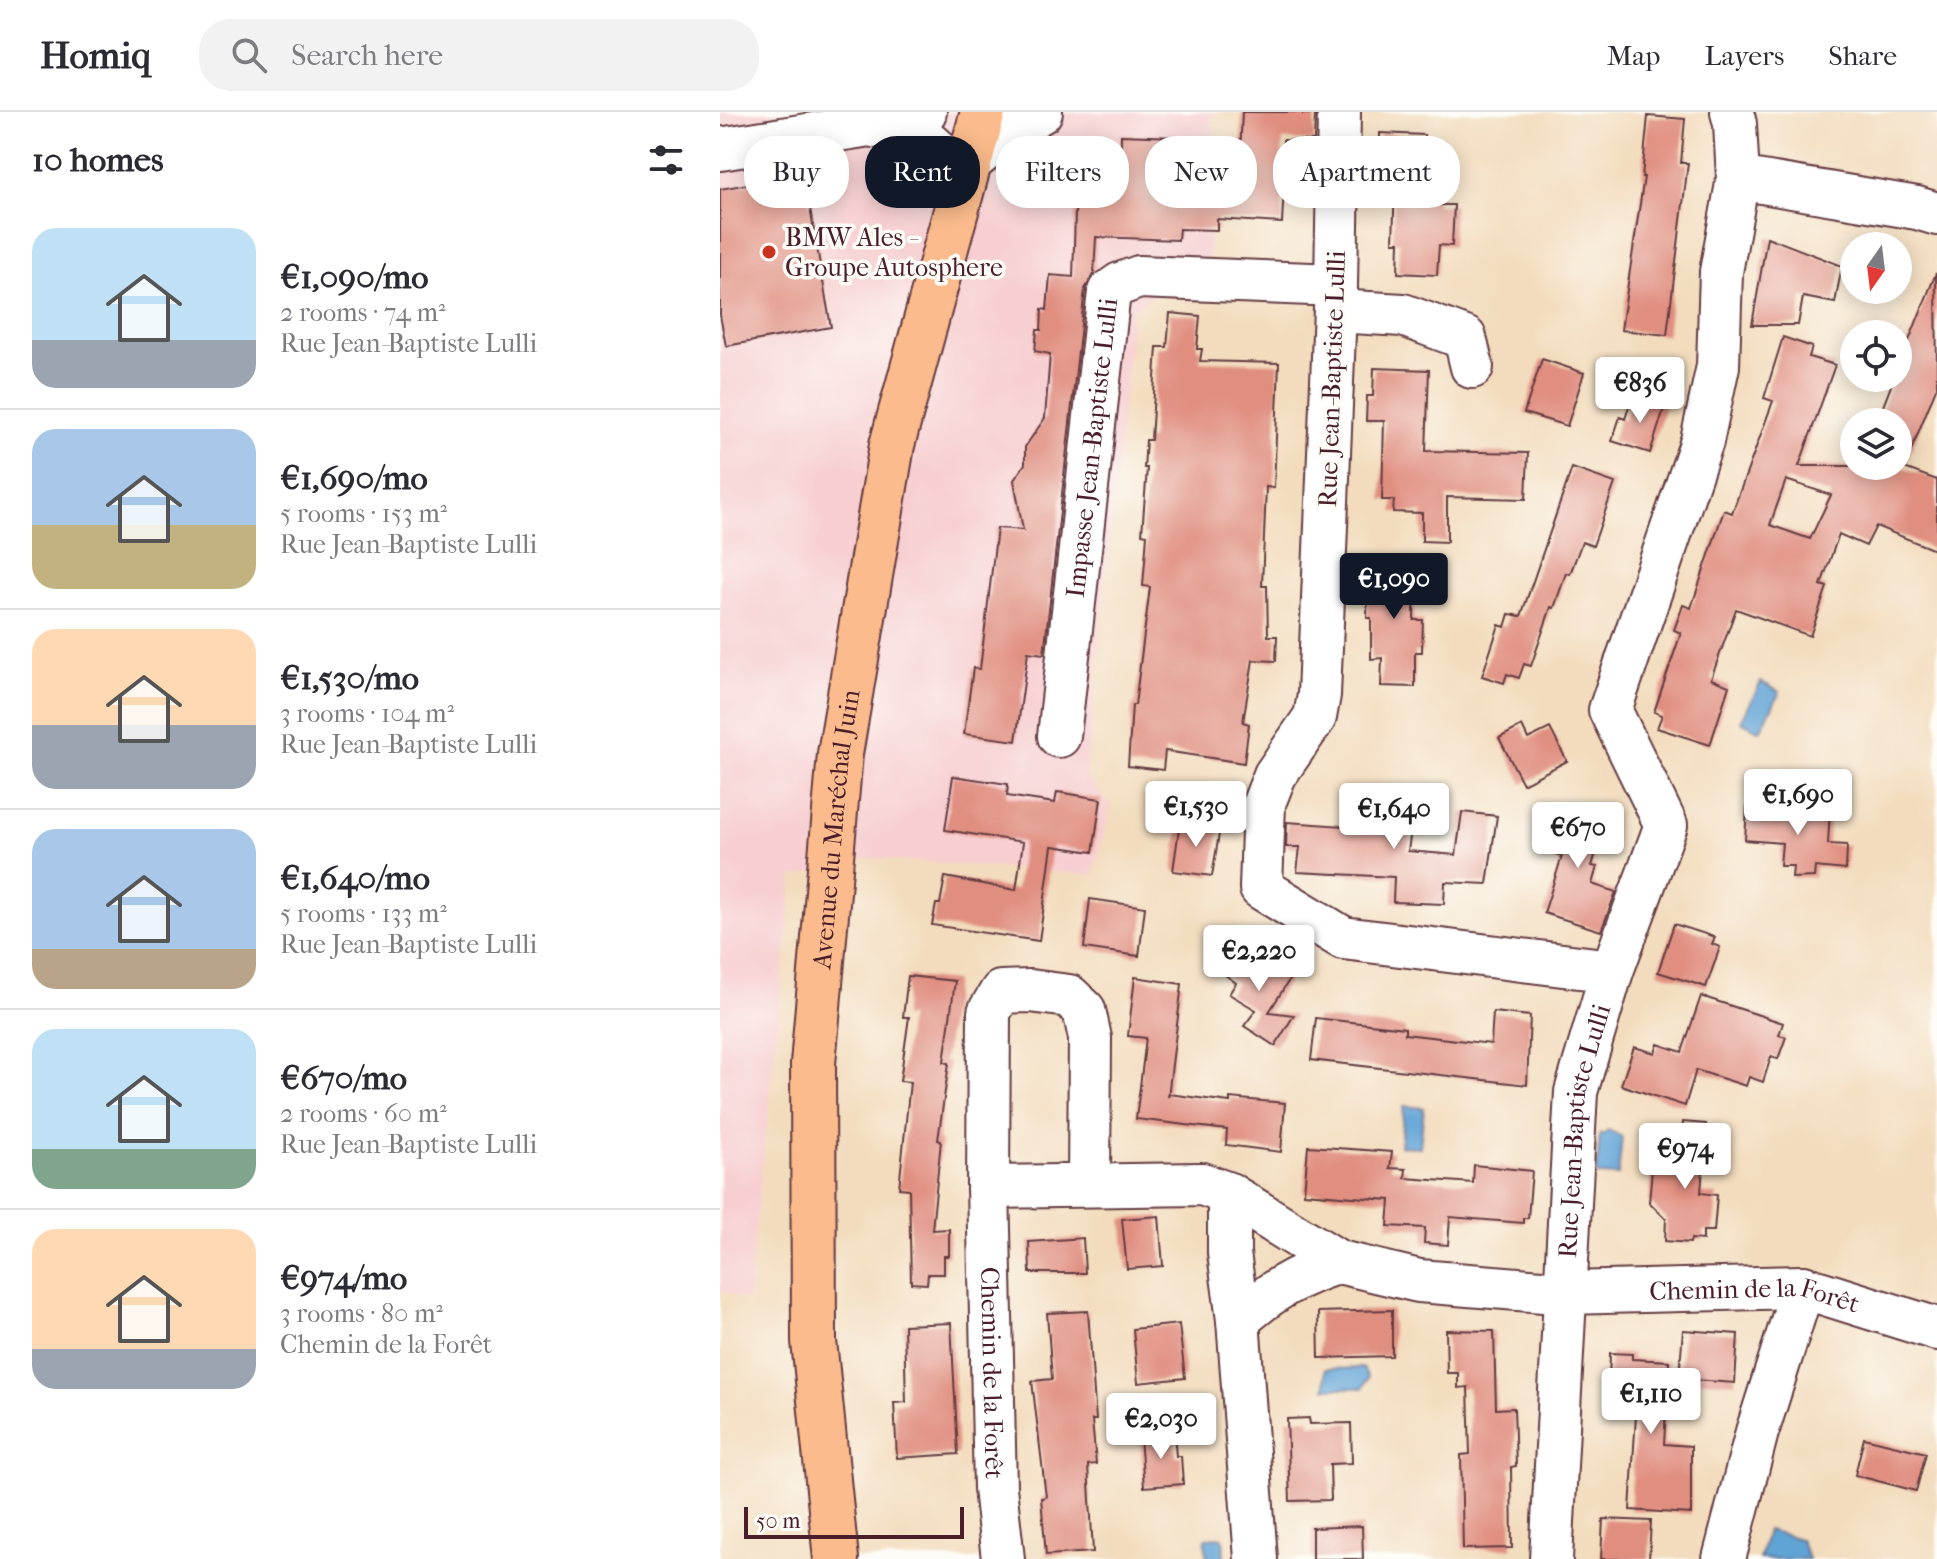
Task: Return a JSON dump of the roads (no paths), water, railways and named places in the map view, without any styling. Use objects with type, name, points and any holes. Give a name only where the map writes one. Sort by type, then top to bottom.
[{"type":"main road","name":"Avenue du Maréchal Juin","points":[[977,136],[983,112]]},
{"type":"main road","name":"Avenue du Maréchal Juin","points":[[836,1559],[814,1341],[813,1064],[840,754],[892,445],[957,208]]},
{"type":"street","points":[[720,149],[869,125],[925,112]]},
{"type":"street","points":[[980,159],[1011,129],[1041,112]]},
{"type":"street","name":"Rue Jean-Baptiste Lulli","points":[[1339,112],[1336,298],[1319,695],[1315,717],[1275,775],[1264,803],[1261,888],[1343,938],[1612,971]]},
{"type":"street","name":"Rue Jean-Baptiste Lulli","points":[[1567,1293],[1576,1092],[1612,971],[1666,825],[1610,710],[1702,441],[1718,366],[1721,272],[1738,178],[1732,112]]},
{"type":"street","points":[[869,125],[916,136]]},
{"type":"street","points":[[1738,178],[1937,214]]},
{"type":"street","name":"Impasse Jean-Baptiste Lulli","points":[[1059,736],[1109,292],[1139,277],[1336,298]]},
{"type":"street","points":[[1336,298],[1403,315],[1465,338],[1472,367]]},
{"type":"street","name":"Chemin de la Forêt","points":[[1003,1559],[995,1488],[988,1187],[989,1012],[1001,992],[1030,991],[1069,996],[1084,1010],[1090,1038],[1089,1185]]},
{"type":"street","name":"Chemin de la Forêt","points":[[988,1187],[1202,1184],[1229,1194],[1339,1262],[1419,1281],[1567,1293],[1803,1287],[1937,1329]]},
{"type":"street","points":[[1229,1194],[1229,1253],[1238,1320],[1256,1559]]},
{"type":"street","points":[[1238,1320],[1272,1291],[1308,1272],[1339,1262]]},
{"type":"street","points":[[1724,1559],[1757,1432],[1803,1287]]},
{"type":"street","points":[[1551,1559],[1567,1293]]},
{"type":"water","points":[[1761,682],[1780,692],[1760,731],[1741,721]]},
{"type":"water","points":[[1404,1106],[1424,1108],[1420,1147],[1400,1146]]},
{"type":"water","points":[[1608,1130],[1622,1137],[1618,1176],[1596,1175],[1600,1134]]},
{"type":"water","points":[[1363,1368],[1368,1378],[1363,1388],[1325,1388],[1325,1369]]},
{"type":"water","points":[[1767,1530],[1800,1539],[1808,1559],[1759,1559]]},
{"type":"water","points":[[1223,1537],[1224,1559],[1207,1559],[1205,1538]]},
{"type":"place","name":"BMW Ales - Groupe Autosphere","points":[[769,252]]}]
